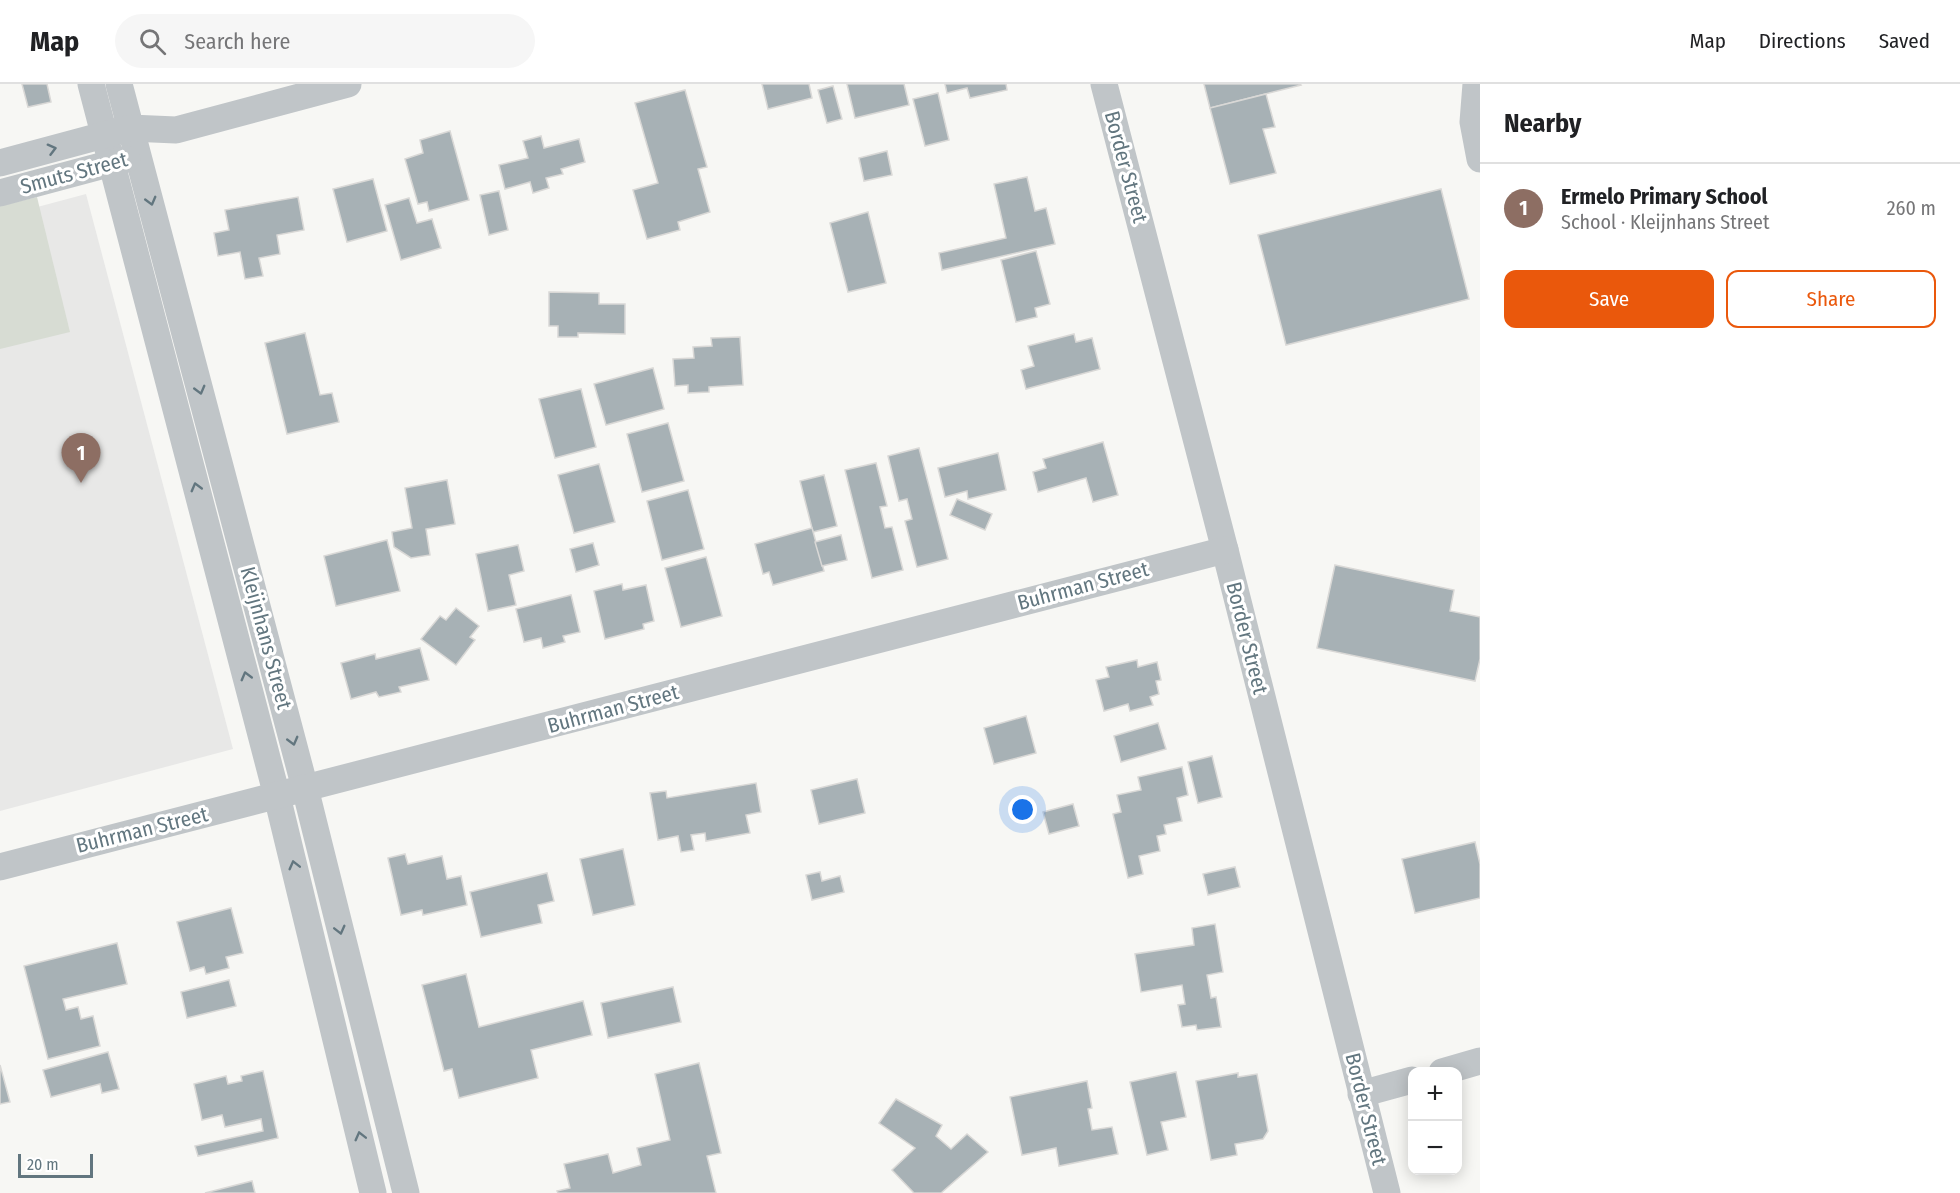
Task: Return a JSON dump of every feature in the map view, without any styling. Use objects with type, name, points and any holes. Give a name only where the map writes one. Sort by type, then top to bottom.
[{"type":"street","name":"Kleijnhans Street","points":[[91,84],[277,796],[373,1193]]},
{"type":"street","name":"Kleijnhans Street","points":[[119,84],[305,788],[406,1193]]},
{"type":"street","name":"Smuts Street","points":[[0,163],[130,128],[176,130],[348,84]]},
{"type":"street","name":"Border Street","points":[[1104,84],[1225,549],[1387,1193]]},
{"type":"street","points":[[1476,84],[1473,122],[1480,159]]},
{"type":"street","name":"Smuts Street","points":[[0,194],[139,156],[176,130]]},
{"type":"street","name":"Buhrman Street","points":[[0,867],[1225,549]]},
{"type":"street","points":[[1457,1067],[1480,1061]]},
{"type":"street","points":[[1362,1094],[1408,1081]]},
{"type":"shaded area","points":[[86,194],[233,749],[0,811],[0,217]]},
{"type":"shaded area","points":[[37,197],[70,332],[0,349],[0,206]]},
{"type":"building","points":[[22,84],[47,84],[51,102],[28,107]]},
{"type":"building","points":[[762,84],[809,84],[812,98],[768,109]]},
{"type":"building","points":[[847,84],[904,84],[909,105],[855,118]]},
{"type":"building","points":[[945,84],[1006,84],[1007,90],[970,98],[967,88],[947,93]]},
{"type":"building","points":[[1204,84],[1300,84],[1301,85],[1210,108]]},
{"type":"building","points":[[833,86],[842,119],[827,123],[818,90]]},
{"type":"building","points":[[685,90],[707,167],[698,169],[710,212],[678,222],[680,230],[647,239],[633,190],[658,183],[635,103]]},
{"type":"building","points":[[938,93],[949,140],[925,146],[913,99]]},
{"type":"building","points":[[1266,94],[1275,127],[1263,129],[1276,173],[1230,184],[1210,108]]},
{"type":"building","points":[[450,131],[469,200],[429,211],[427,202],[418,204],[405,159],[423,153],[420,140]]},
{"type":"building","points":[[541,136],[544,148],[579,139],[585,162],[561,169],[563,174],[546,178],[549,188],[533,193],[530,182],[505,189],[499,165],[528,158],[523,141]]},
{"type":"building","points":[[887,151],[892,175],[864,181],[859,158]]},
{"type":"building","points":[[1027,177],[1035,211],[1046,208],[1055,244],[942,270],[939,253],[1006,238],[994,184]]},
{"type":"building","points":[[373,179],[387,231],[347,242],[333,189]]},
{"type":"building","points":[[1441,189],[1469,299],[1286,345],[1258,235]]},
{"type":"building","points":[[499,191],[508,230],[489,235],[480,195]]},
{"type":"building","points":[[298,197],[304,230],[277,235],[280,254],[259,258],[263,276],[245,279],[240,252],[218,256],[214,233],[229,230],[225,210]]},
{"type":"building","points":[[409,198],[417,223],[432,219],[441,248],[401,260],[385,205]]},
{"type":"building","points":[[868,212],[886,283],[848,292],[830,223]]},
{"type":"building","points":[[1036,251],[1050,304],[1035,308],[1037,317],[1016,322],[1001,260]]},
{"type":"building","points":[[549,292],[599,293],[599,304],[625,304],[625,334],[578,333],[578,337],[558,337],[558,326],[549,326]]},
{"type":"building","points":[[305,333],[320,395],[332,393],[339,422],[287,434],[265,343]]},
{"type":"building","points":[[1074,334],[1076,342],[1092,338],[1100,369],[1026,389],[1021,370],[1034,366],[1028,346]]},
{"type":"building","points":[[740,337],[743,385],[709,387],[709,392],[688,393],[688,385],[675,386],[673,359],[694,358],[693,347],[712,346],[711,338]]},
{"type":"building","points":[[653,368],[664,409],[606,425],[594,384]]},
{"type":"building","points":[[581,389],[596,447],[555,458],[539,399]]},
{"type":"building","points":[[668,423],[684,481],[642,492],[627,434]]},
{"type":"building","points":[[1103,442],[1118,495],[1093,502],[1086,478],[1038,492],[1033,472],[1046,468],[1043,459]]},
{"type":"building","points":[[919,448],[948,559],[917,567],[905,521],[912,519],[907,499],[899,501],[888,456]]},
{"type":"building","points":[[998,453],[1006,490],[968,499],[967,491],[945,497],[938,468]]},
{"type":"building","points":[[876,463],[887,506],[880,507],[885,528],[892,527],[903,570],[872,578],[845,470]]},
{"type":"building","points":[[599,464],[615,522],[574,533],[558,475]]},
{"type":"building","points":[[824,475],[837,526],[813,532],[800,481]]},
{"type":"building","points":[[447,480],[455,524],[426,529],[430,555],[411,558],[394,547],[392,532],[412,528],[405,488]]},
{"type":"building","points":[[688,490],[704,549],[662,560],[647,501]]},
{"type":"building","points":[[957,499],[992,514],[985,530],[950,515]]},
{"type":"building","points":[[812,528],[824,571],[773,585],[769,572],[763,574],[755,544]]},
{"type":"building","points":[[841,535],[847,560],[822,566],[815,542]]},
{"type":"building","points":[[387,540],[400,591],[336,606],[324,556]]},
{"type":"building","points":[[593,543],[599,565],[576,572],[570,549]]},
{"type":"building","points":[[518,545],[524,571],[509,575],[516,605],[488,611],[476,554]]},
{"type":"building","points":[[706,557],[722,616],[681,627],[665,568]]},
{"type":"building","points":[[1335,565],[1454,590],[1450,611],[1480,617],[1480,659],[1475,681],[1317,648]]},
{"type":"building","points":[[622,584],[623,590],[646,585],[654,621],[643,624],[644,629],[605,639],[594,591]]},
{"type":"building","points":[[571,595],[580,632],[563,636],[565,642],[543,648],[541,638],[524,642],[516,609]]},
{"type":"building","points":[[456,608],[479,626],[470,637],[475,640],[456,665],[421,639],[440,616],[446,620]]},
{"type":"building","points":[[420,648],[429,680],[399,687],[401,692],[379,697],[376,692],[351,699],[341,663],[375,654],[376,659]]},
{"type":"building","points":[[1137,660],[1138,667],[1157,662],[1161,680],[1156,681],[1159,694],[1150,697],[1153,705],[1130,711],[1128,704],[1104,711],[1096,680],[1109,677],[1106,667]]},
{"type":"building","points":[[1026,716],[1036,753],[994,764],[984,728]]},
{"type":"building","points":[[1158,723],[1166,749],[1121,762],[1114,736]]},
{"type":"building","points":[[1212,756],[1222,797],[1198,803],[1188,762]]},
{"type":"building","points":[[1182,767],[1188,795],[1177,798],[1182,821],[1164,825],[1166,834],[1157,836],[1160,851],[1139,856],[1143,874],[1128,878],[1113,814],[1121,812],[1117,795],[1141,790],[1138,777]]},
{"type":"building","points":[[857,779],[865,813],[819,824],[811,790]]},
{"type":"building","points":[[756,783],[761,812],[746,815],[750,833],[706,841],[705,833],[691,835],[694,850],[681,852],[678,836],[658,840],[650,793],[666,791],[667,798]]},
{"type":"building","points":[[1073,804],[1079,826],[1049,834],[1043,812]]},
{"type":"building","points":[[1475,842],[1480,864],[1480,898],[1415,913],[1402,859]]},
{"type":"building","points":[[623,849],[635,905],[593,915],[580,859]]},
{"type":"building","points":[[405,854],[408,864],[442,856],[447,879],[461,876],[467,905],[423,915],[422,910],[401,915],[388,858]]},
{"type":"building","points":[[1235,867],[1240,887],[1208,895],[1203,874]]},
{"type":"building","points":[[820,872],[822,881],[840,876],[844,892],[812,900],[806,875]]},
{"type":"building","points":[[547,873],[554,901],[538,905],[542,923],[481,937],[470,892]]},
{"type":"building","points":[[231,908],[243,953],[226,957],[229,968],[206,974],[204,967],[190,971],[177,922]]},
{"type":"building","points":[[1215,924],[1223,972],[1207,975],[1211,998],[1216,997],[1221,1027],[1197,1030],[1196,1025],[1182,1027],[1178,1005],[1185,1004],[1182,985],[1141,992],[1135,954],[1194,945],[1192,928]]},
{"type":"building","points":[[117,943],[127,984],[63,999],[66,1010],[78,1007],[81,1019],[93,1016],[100,1046],[48,1059],[24,966]]},
{"type":"building","points":[[466,974],[479,1027],[583,1001],[592,1035],[531,1050],[538,1078],[459,1098],[452,1069],[444,1071],[422,985]]},
{"type":"building","points":[[229,980],[236,1006],[187,1018],[181,992]]},
{"type":"building","points":[[673,987],[681,1022],[608,1038],[601,1003]]},
{"type":"building","points":[[108,1052],[119,1089],[102,1093],[100,1084],[51,1097],[43,1070]]},
{"type":"building","points":[[699,1063],[721,1153],[707,1156],[716,1193],[558,1193],[557,1191],[570,1188],[564,1164],[608,1154],[613,1173],[641,1165],[637,1148],[670,1140],[655,1074]]},
{"type":"building","points":[[0,1065],[10,1102],[0,1104]]},
{"type":"building","points":[[263,1071],[278,1138],[198,1156],[195,1146],[263,1131],[261,1119],[225,1127],[222,1115],[202,1120],[194,1084],[226,1076],[228,1084],[242,1081],[241,1076]]},
{"type":"building","points":[[1176,1072],[1186,1117],[1161,1122],[1168,1150],[1147,1155],[1130,1082]]},
{"type":"building","points":[[1238,1073],[1238,1077],[1257,1074],[1268,1131],[1263,1139],[1235,1144],[1237,1155],[1211,1160],[1196,1081]]},
{"type":"building","points":[[1087,1081],[1092,1108],[1088,1109],[1092,1130],[1112,1127],[1118,1154],[1059,1166],[1056,1148],[1022,1155],[1010,1097]]},
{"type":"building","points":[[896,1099],[942,1125],[936,1136],[951,1149],[967,1134],[988,1152],[941,1193],[914,1193],[892,1170],[915,1148],[879,1123]]},
{"type":"building","points":[[252,1181],[255,1193],[205,1193]]},
{"type":"place","name":"Ermelo Primary School","points":[[81,483]]}]
